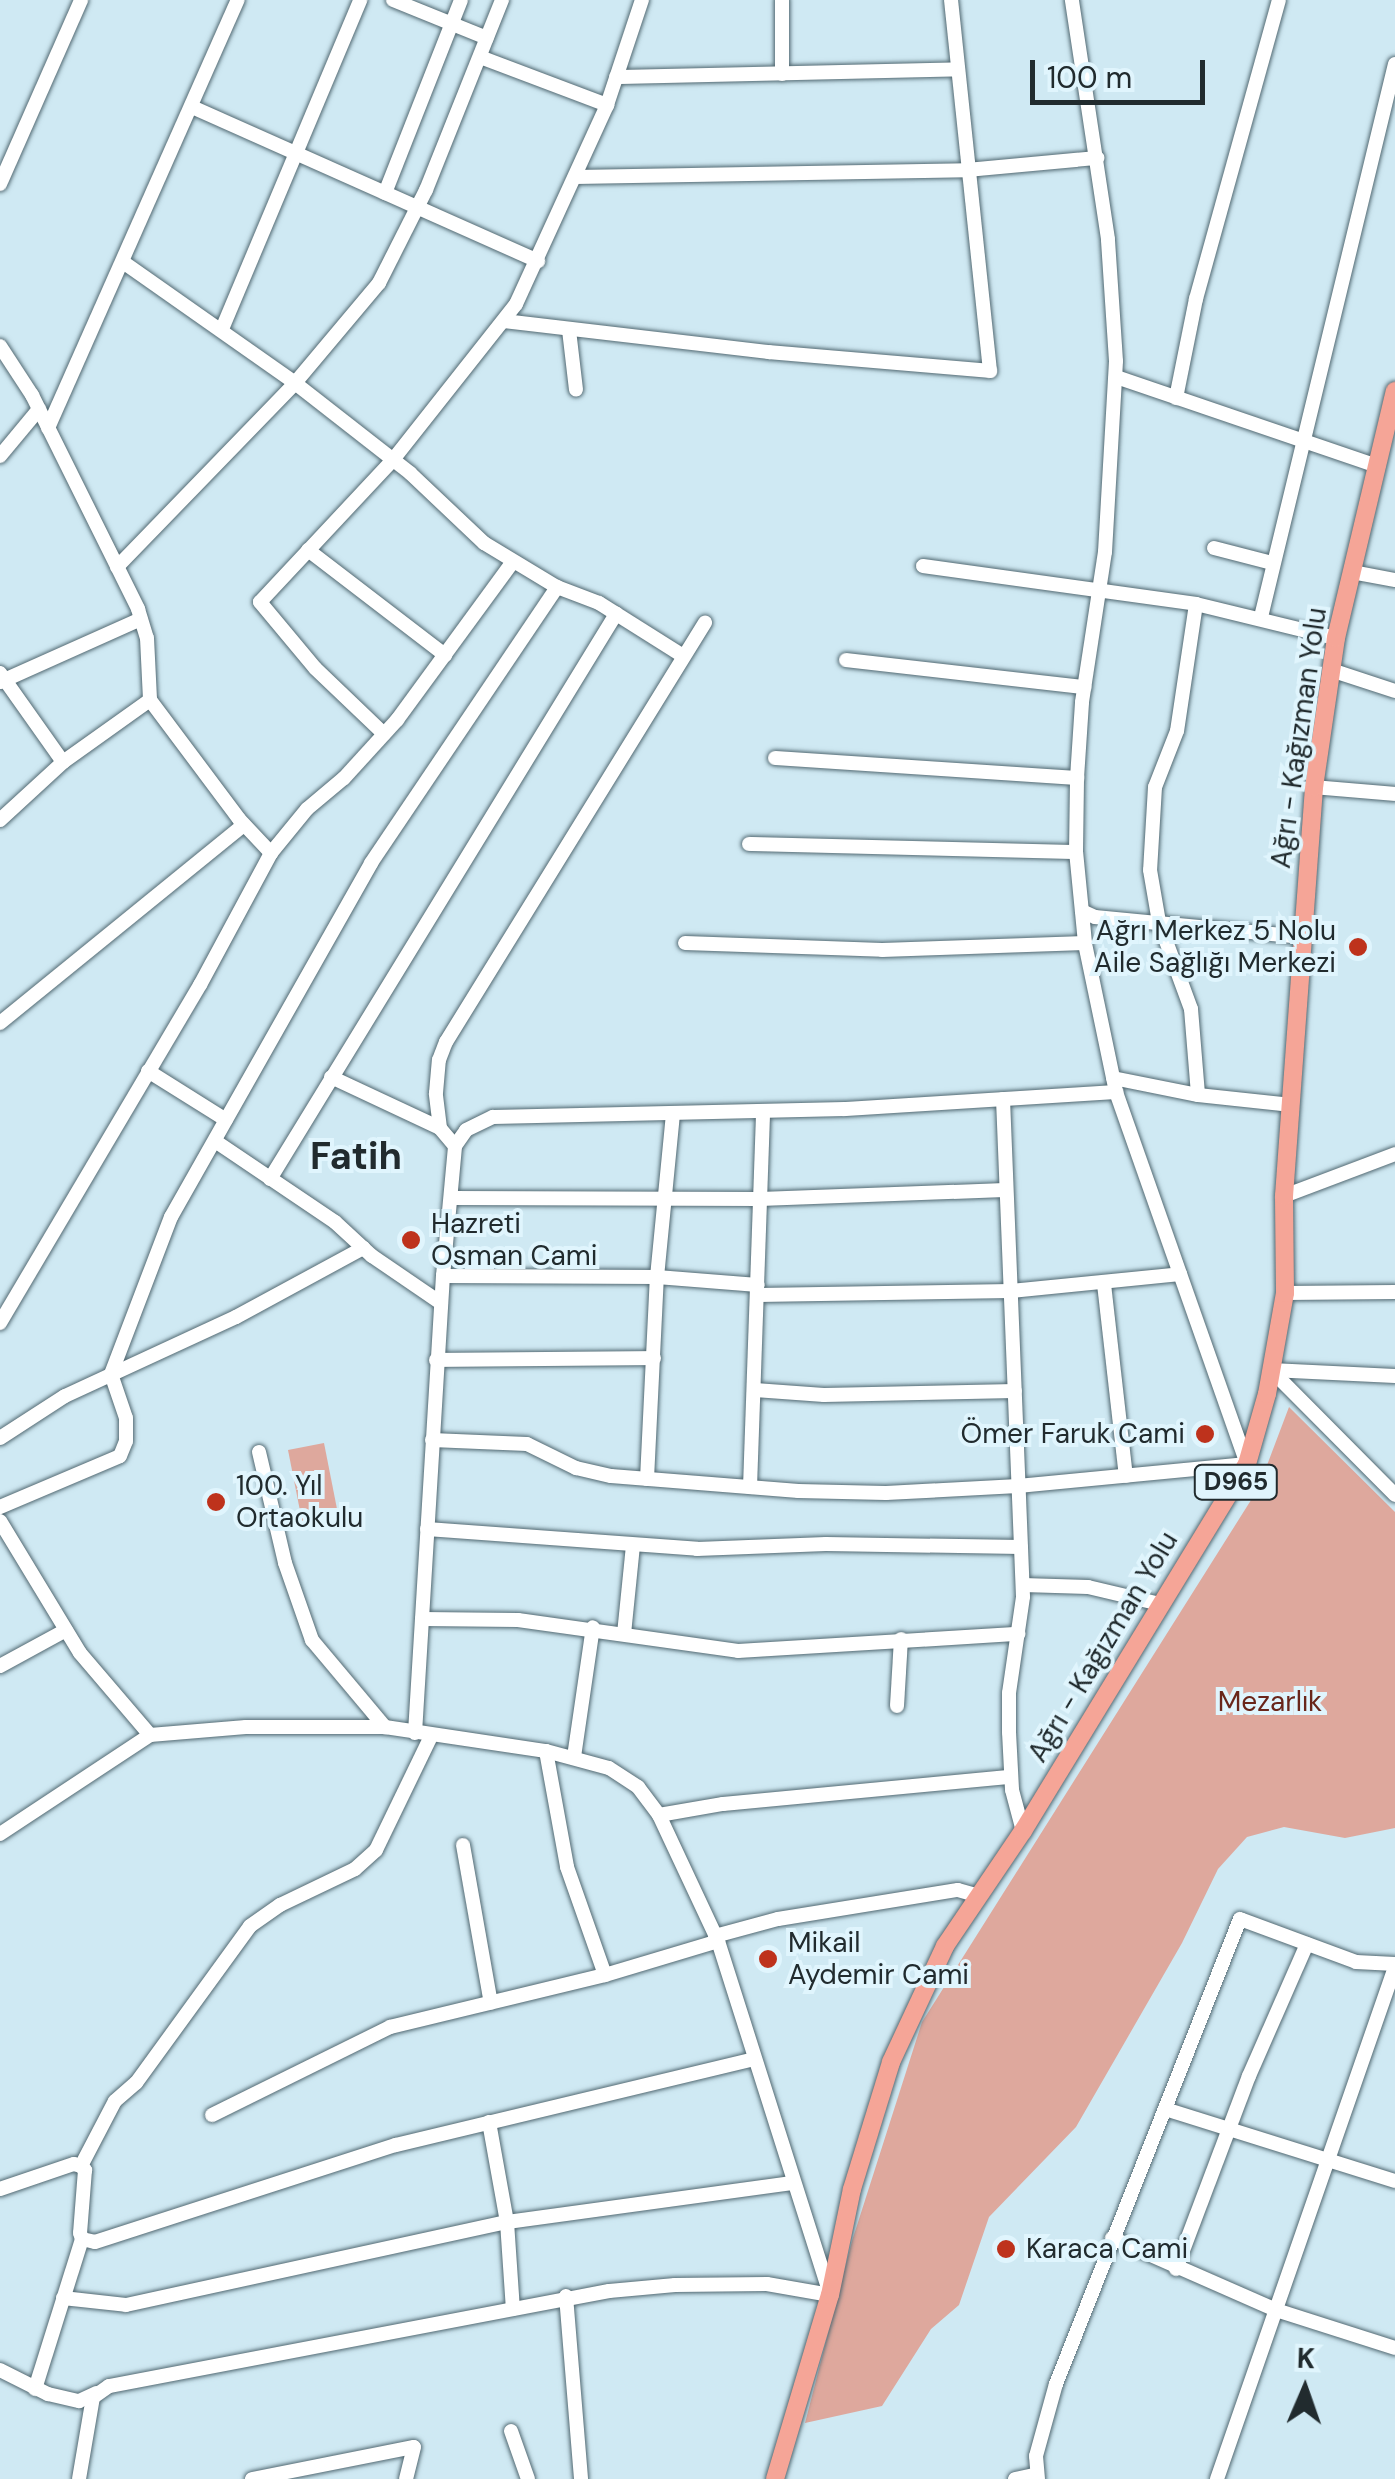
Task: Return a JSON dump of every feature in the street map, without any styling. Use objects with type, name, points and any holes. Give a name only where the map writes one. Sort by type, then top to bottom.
[{"type":"main road","name":"Ağrı - Kağızman Yolu","points":[[775,2479],[830,2295],[852,2189],[892,2062],[945,1946],[1022,1831],[1247,1464],[1272,1370],[1285,1292],[1284,1196],[1314,787],[1330,670],[1391,426],[1395,391]]},
{"type":"street","points":[[0,184],[81,0]]},
{"type":"street","points":[[48,428],[238,0]]},
{"type":"street","points":[[222,329],[360,0]]},
{"type":"street","points":[[393,0],[487,38]]},
{"type":"street","points":[[385,193],[461,0]]},
{"type":"street","points":[[117,567],[295,383],[379,283],[418,208],[502,0]]},
{"type":"street","points":[[384,734],[315,668],[260,602],[392,461],[504,321],[538,261],[607,105],[642,0]]},
{"type":"street","points":[[782,0],[782,74]]},
{"type":"street","points":[[504,321],[990,371],[951,0]]},
{"type":"street","points":[[432,1440],[507,1440],[536,1447],[576,1468],[647,1479],[886,1493],[1018,1486],[1247,1464],[1114,1085],[1082,911],[1076,852],[1076,778],[1084,687],[1100,587],[1116,424],[1116,377],[1108,239],[1072,0]]},
{"type":"street","points":[[1176,398],[1196,298],[1279,0]]},
{"type":"street","points":[[480,57],[607,105]]},
{"type":"street","points":[[1261,617],[1328,323],[1388,127],[1395,64]]},
{"type":"street","points":[[616,78],[956,69]]},
{"type":"street","points":[[192,108],[538,261]]},
{"type":"street","points":[[575,177],[967,170],[1097,158]]},
{"type":"street","points":[[123,262],[295,383],[512,563],[616,614],[683,656]]},
{"type":"street","points":[[570,330],[576,390]]},
{"type":"street","points":[[0,346],[48,428],[142,619],[148,638],[150,700],[244,824],[271,853]]},
{"type":"street","points":[[1116,377],[1303,444],[1378,466]]},
{"type":"street","points":[[0,456],[38,409]]},
{"type":"street","points":[[1214,548],[1272,563]]},
{"type":"street","points":[[308,550],[445,655]]},
{"type":"street","points":[[0,1323],[271,853],[307,809],[384,734],[512,563]]},
{"type":"street","points":[[923,566],[1100,587],[1261,617],[1336,638]]},
{"type":"street","points":[[1352,572],[1395,580]]},
{"type":"street","points":[[0,1507],[120,1456],[126,1441],[126,1418],[111,1374],[171,1217],[371,863],[557,587]]},
{"type":"street","points":[[1196,604],[1177,731],[1155,786],[1150,870],[1159,922],[1191,1010],[1198,1095]]},
{"type":"street","points":[[270,1178],[616,614]]},
{"type":"street","points":[[63,762],[2,678],[142,619]]},
{"type":"street","points":[[440,1128],[436,1093],[446,1042],[704,623]]},
{"type":"street","points":[[846,660],[1084,687]]},
{"type":"street","points":[[1330,670],[1395,690]]},
{"type":"street","points":[[0,820],[63,762],[150,700]]},
{"type":"street","points":[[774,758],[1076,778]]},
{"type":"street","points":[[1314,787],[1395,794]]},
{"type":"street","points":[[0,1023],[244,824]]},
{"type":"street","points":[[748,844],[1076,852]]},
{"type":"street","points":[[1082,911],[1094,917],[1303,937]]},
{"type":"street","points":[[686,944],[882,950],[1086,943]]},
{"type":"street","points":[[148,1071],[226,1120]]},
{"type":"street","points":[[330,1077],[440,1128],[455,1146]]},
{"type":"street","points":[[415,1733],[443,1276],[455,1146],[466,1130],[493,1116],[763,1111],[1003,1099],[1114,1085],[1291,1105]]},
{"type":"street","points":[[1003,1099],[1022,1584],[1010,1693],[1012,1777],[1022,1831]]},
{"type":"street","points":[[750,1487],[763,1111]]},
{"type":"street","points":[[647,1479],[656,1277],[673,1114]]},
{"type":"street","points":[[215,1141],[334,1222],[363,1248],[441,1303]]},
{"type":"street","points":[[1284,1196],[1395,1154]]},
{"type":"street","points":[[451,1198],[760,1198],[1005,1190]]},
{"type":"street","points":[[0,1438],[65,1396],[236,1316],[363,1248]]},
{"type":"street","points":[[443,1276],[656,1277],[758,1290],[1011,1291],[1180,1274]]},
{"type":"street","points":[[1104,1284],[1126,1476]]},
{"type":"street","points":[[1285,1292],[1395,1292]]},
{"type":"street","points":[[436,1360],[654,1358]]},
{"type":"street","points":[[1272,1370],[1395,1376]]},
{"type":"street","points":[[1272,1370],[1395,1495]]},
{"type":"street","points":[[755,1390],[824,1396],[1015,1391]]},
{"type":"street","points":[[259,1452],[285,1562],[312,1640],[385,1727]]},
{"type":"street","points":[[1379,1483],[1395,1476]]},
{"type":"street","points":[[0,1521],[66,1630],[150,1735]]},
{"type":"street","points":[[427,1528],[633,1546],[1021,1546]]},
{"type":"street","points":[[624,1634],[633,1546]]},
{"type":"street","points":[[1022,1584],[1088,1587],[1160,1604]]},
{"type":"street","points":[[422,1619],[518,1620],[593,1627],[738,1650],[1018,1634]]},
{"type":"street","points":[[574,1756],[593,1627]]},
{"type":"street","points":[[0,1666],[66,1630]]},
{"type":"street","points":[[897,1706],[901,1639]]},
{"type":"street","points":[[0,1834],[150,1735],[246,1728],[385,1727],[546,1750],[609,1768],[638,1788],[658,1814],[717,1939],[830,2295],[767,2284],[675,2284],[566,2296],[148,2378],[79,2401],[35,2390],[0,2370]]},
{"type":"street","points":[[35,2390],[82,2239],[81,2166],[115,2101],[136,2082],[250,1926],[280,1905],[355,1869],[376,1850],[431,1736]]},
{"type":"street","points":[[546,1750],[567,1868],[605,1975]]},
{"type":"street","points":[[658,1814],[723,1804],[1012,1777]]},
{"type":"street","points":[[463,1844],[491,2003]]},
{"type":"street","points":[[212,2115],[390,2027],[605,1975],[778,1919],[958,1890],[979,1896]]},
{"type":"street","points":[[1016,2479],[1036,2477],[1056,2384],[1240,1919],[1356,1962],[1395,1966],[1217,2479]]},
{"type":"street","points":[[1176,2269],[1307,1944]]},
{"type":"street","points":[[82,2239],[102,2240],[287,2177],[489,2122],[753,2059]]},
{"type":"street","points":[[1165,2108],[1395,2181]]},
{"type":"street","points":[[489,2122],[507,2222],[513,2309]]},
{"type":"street","points":[[0,2188],[74,2164],[81,2166]]},
{"type":"street","points":[[63,2298],[112,2306],[172,2298],[507,2222],[792,2183]]},
{"type":"street","points":[[1112,2238],[1276,2310],[1395,2348]]},
{"type":"street","points":[[566,2296],[581,2479]]},
{"type":"street","points":[[80,2479],[96,2393]]},
{"type":"street","points":[[511,2430],[528,2479]]},
{"type":"street","points":[[252,2479],[314,2475],[414,2446],[406,2479]]},
{"type":"street","points":[[780,2459],[788,2479]]},
{"type":"green space","name":"Mezarlık","points":[[1289,1407],[1395,1512],[1395,1828],[1345,1838],[1284,1827],[1247,1837],[1218,1869],[1182,1943],[1076,2127],[989,2217],[959,2305],[931,2329],[882,2406],[805,2423],[852,2241],[922,2022],[1258,1489]]},
{"type":"green space","points":[[324,1443],[338,1514],[302,1521],[288,1450]]},
{"type":"place","name":"Ağrı Merkez 5 Nolu Aile Sağlığı Merkezi","points":[[1358,947]]},
{"type":"place","name":"Hazreti Osman Cami","points":[[411,1240]]},
{"type":"place","name":"Ömer Faruk Cami","points":[[1205,1434]]},
{"type":"place","name":"100. Yıl Ortaokulu","points":[[216,1502]]},
{"type":"place","name":"Mikail Aydemir Cami","points":[[768,1959]]},
{"type":"place","name":"Karaca Cami","points":[[1006,2249]]},
{"type":"district","name":"Fatih","points":[[356,1157]]}]
